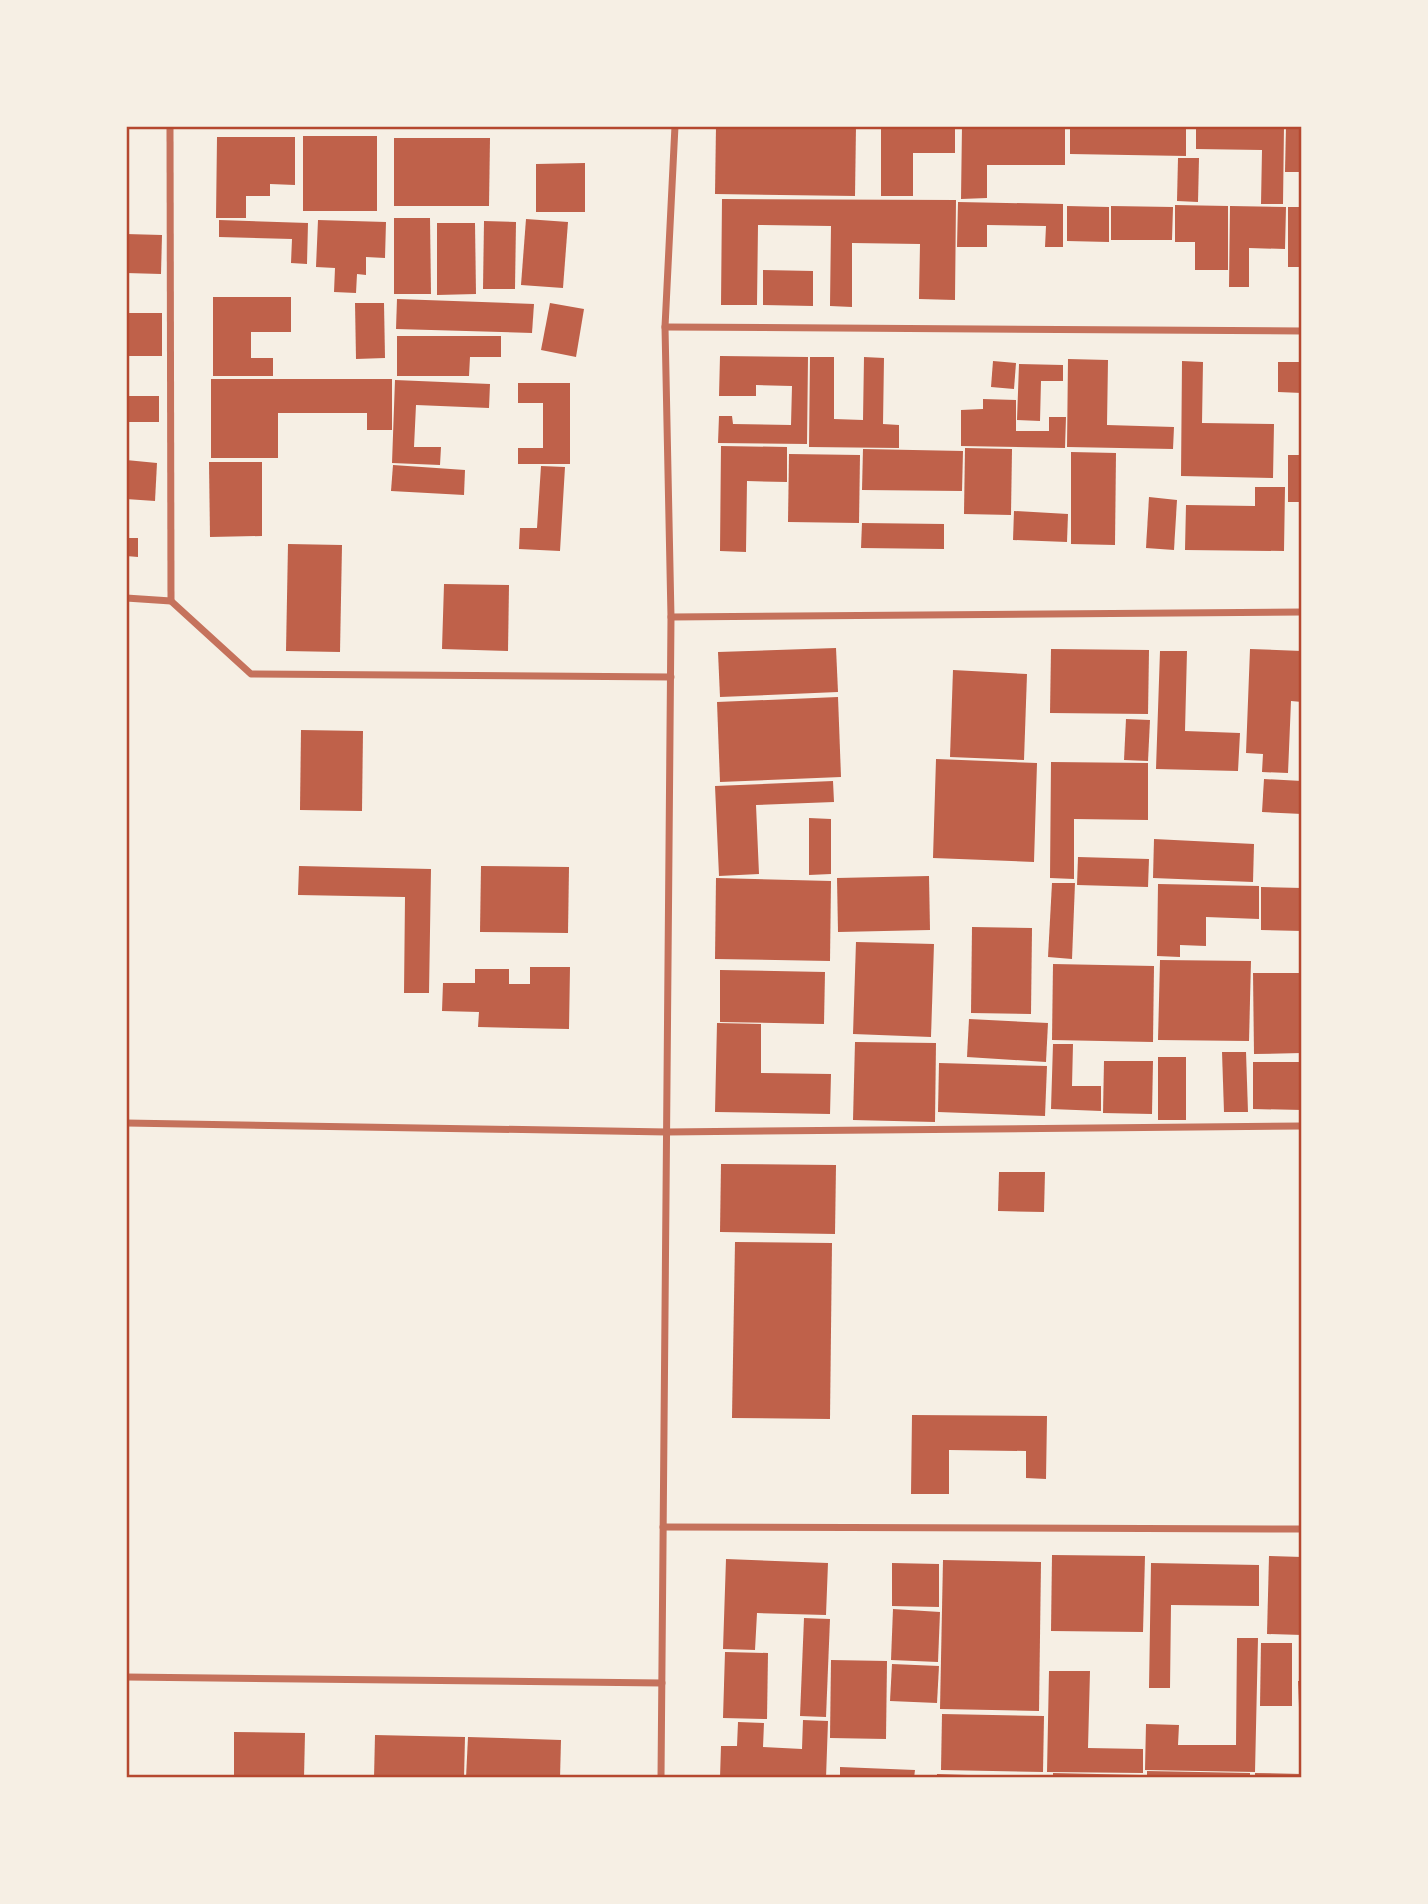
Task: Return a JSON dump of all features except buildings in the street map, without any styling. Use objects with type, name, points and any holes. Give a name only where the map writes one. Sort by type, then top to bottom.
[{"type":"street","points":[[170,126],[171,601]]},
{"type":"street","points":[[661,1778],[671,677],[666,327],[675,126]]},
{"type":"street","points":[[666,327],[1302,331]]},
{"type":"street","points":[[126,598],[171,601],[251,674],[671,677]]},
{"type":"street","points":[[671,617],[1302,612]]},
{"type":"street","points":[[126,1123],[667,1132],[1302,1126]]},
{"type":"street","points":[[663,1527],[1302,1529]]},
{"type":"street","points":[[126,1677],[662,1683]]}]
